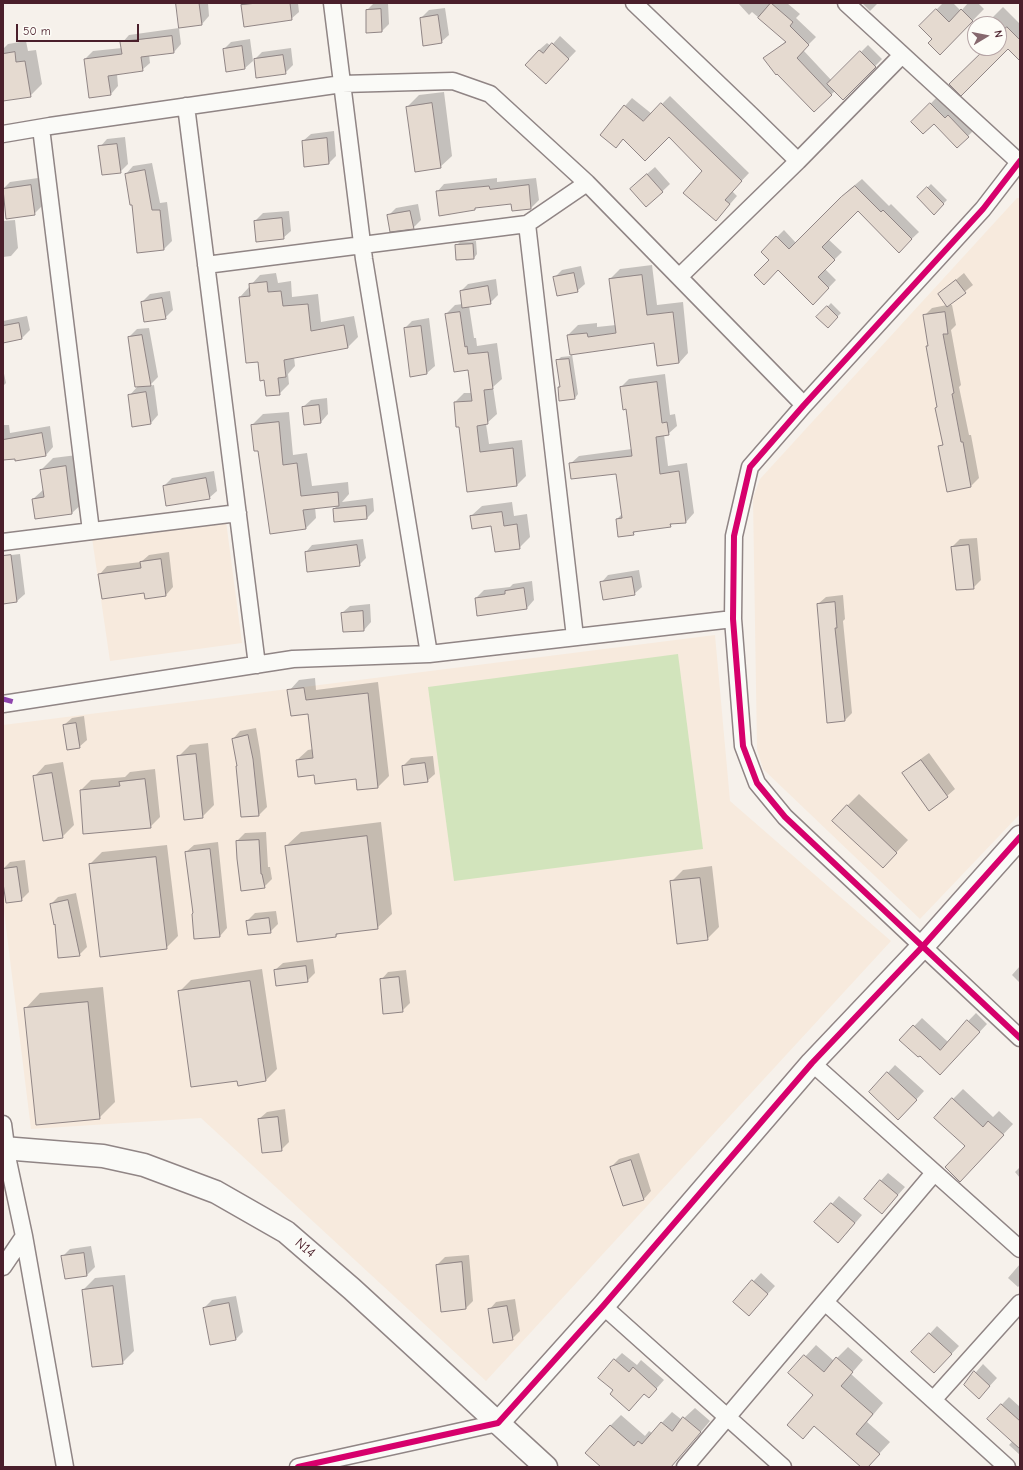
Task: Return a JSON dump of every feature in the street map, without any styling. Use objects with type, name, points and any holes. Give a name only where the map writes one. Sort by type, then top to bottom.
[{"type":"street","points":[[332,3],[362,245],[429,654]]},
{"type":"street","points":[[634,3],[798,161]]},
{"type":"street","points":[[846,3],[1020,162],[983,209],[804,405],[750,467],[734,536],[733,619],[743,746],[757,783],[785,817],[1020,1038]]},
{"type":"street","points":[[679,277],[798,161],[902,55]]},
{"type":"street","points":[[3,134],[342,84],[453,81],[490,94],[588,183],[804,405]]},
{"type":"street","points":[[186,106],[257,665]]},
{"type":"street","points":[[41,128],[92,531]]},
{"type":"street","points":[[206,265],[527,224],[588,183]]},
{"type":"street","points":[[1000,187],[1020,184]]},
{"type":"street","points":[[527,224],[576,638]]},
{"type":"street","points":[[3,542],[238,513]]},
{"type":"street","points":[[3,704],[293,659],[429,654],[733,619]]},
{"type":"street","points":[[298,1467],[498,1423],[603,1306],[812,1063],[923,946],[1020,836]]},
{"type":"street","points":[[812,1063],[1020,1249]]},
{"type":"street","points":[[3,1124],[5,1156],[24,1236],[65,1467]]},
{"type":"street","name":"N14","points":[[5,1156],[103,1156],[144,1165],[216,1192],[286,1232],[352,1289],[546,1467]]},
{"type":"street","points":[[685,1467],[934,1173]]},
{"type":"street","points":[[3,1267],[24,1236]]},
{"type":"street","points":[[825,1302],[1007,1467]]},
{"type":"street","points":[[933,1400],[1020,1303]]},
{"type":"street","points":[[603,1306],[783,1467]]},
{"type":"shaded area","points":[[1017,198],[1020,198],[1020,814],[920,919],[763,769],[757,749],[753,498],[760,479]]},
{"type":"shaded area","points":[[226,521],[242,643],[110,661],[92,538]]},
{"type":"shaded area","points":[[715,635],[730,801],[891,941],[486,1381],[201,1118],[31,1129],[3,903],[3,725]]},
{"type":"green space","points":[[678,654],[703,849],[454,881],[428,687]]},
{"type":"building","points":[[176,3],[199,3],[202,25],[179,28]]},
{"type":"building","points":[[258,3],[290,3],[292,20],[244,27],[241,5]]},
{"type":"building","points":[[771,3],[793,22],[790,26],[809,45],[797,58],[832,95],[814,112],[777,74],[776,75],[763,58],[786,42],[758,18]]},
{"type":"building","points":[[381,9],[382,32],[366,33],[366,10]]},
{"type":"building","points":[[936,9],[949,22],[961,9],[968,16],[967,27],[940,55],[928,43],[932,39],[919,26]]},
{"type":"building","points":[[438,15],[442,43],[423,46],[420,18]]},
{"type":"building","points":[[1007,27],[1020,40],[1020,61],[1008,49],[1007,50]]},
{"type":"building","points":[[172,36],[174,53],[141,57],[143,71],[108,76],[111,95],[89,98],[84,59],[122,54],[120,42]]},
{"type":"building","points":[[552,43],[569,59],[546,84],[525,65],[539,50],[543,53]]},
{"type":"building","points":[[242,46],[245,69],[226,72],[223,49]]},
{"type":"building","points":[[860,51],[876,67],[843,100],[827,84]]},
{"type":"building","points":[[15,52],[16,62],[25,61],[31,97],[3,101],[3,54]]},
{"type":"building","points":[[283,55],[286,74],[256,78],[254,59]]},
{"type":"building","points":[[978,56],[1001,56],[961,96],[949,84]]},
{"type":"building","points":[[432,103],[441,168],[415,172],[406,107]]},
{"type":"building","points":[[661,103],[742,181],[725,200],[730,204],[716,221],[683,193],[702,171],[669,137],[645,161],[623,139],[616,148],[600,135],[624,105],[643,121]]},
{"type":"building","points":[[930,103],[945,118],[948,115],[969,137],[957,148],[934,124],[923,134],[911,122]]},
{"type":"building","points":[[327,138],[329,164],[304,167],[302,141]]},
{"type":"building","points":[[117,144],[121,173],[102,175],[98,146]]},
{"type":"building","points":[[145,170],[152,210],[160,210],[164,250],[137,253],[132,205],[130,205],[125,174]]},
{"type":"building","points":[[647,174],[663,192],[646,207],[630,189]]},
{"type":"building","points":[[31,185],[35,215],[6,219],[3,189]]},
{"type":"building","points":[[529,185],[531,209],[512,211],[511,204],[475,208],[475,210],[439,216],[436,191],[489,186],[490,189]]},
{"type":"building","points":[[855,186],[881,212],[883,210],[912,239],[899,253],[858,211],[822,247],[835,260],[818,277],[829,288],[813,305],[778,270],[764,285],[754,275],[769,260],[761,252],[776,236],[789,249],[841,197]]},
{"type":"building","points":[[927,187],[944,204],[934,215],[917,197]]},
{"type":"building","points":[[410,211],[414,229],[390,232],[387,215]]},
{"type":"building","points":[[282,218],[284,239],[256,242],[254,221]]},
{"type":"building","points":[[473,244],[474,259],[456,260],[455,245]]},
{"type":"building","points":[[574,273],[578,292],[557,296],[553,277]]},
{"type":"building","points":[[642,275],[647,315],[673,312],[679,363],[657,366],[654,343],[570,355],[567,335],[587,333],[588,337],[616,333],[609,279]]},
{"type":"building","points":[[956,280],[966,293],[947,307],[938,294]]},
{"type":"building","points":[[267,282],[268,292],[281,291],[283,306],[308,304],[311,331],[344,325],[348,348],[284,360],[286,377],[278,378],[280,395],[266,396],[264,380],[260,381],[258,362],[246,363],[239,297],[250,296],[249,284]]},
{"type":"building","points":[[488,286],[491,304],[462,308],[460,291]]},
{"type":"building","points":[[162,298],[166,319],[144,322],[141,302]]},
{"type":"building","points":[[827,306],[838,317],[828,328],[816,317]]},
{"type":"building","points":[[460,312],[465,347],[467,346],[468,354],[488,352],[493,389],[484,390],[488,424],[477,426],[480,452],[513,448],[517,486],[467,492],[459,427],[456,427],[454,402],[472,401],[468,370],[454,372],[445,314]]},
{"type":"building","points":[[945,312],[948,334],[943,334],[954,393],[952,394],[971,487],[947,492],[938,446],[943,445],[935,408],[937,407],[926,346],[928,346],[923,315]]},
{"type":"building","points":[[19,323],[22,339],[3,343],[3,326]]},
{"type":"building","points":[[421,326],[427,374],[410,377],[404,328]]},
{"type":"building","points":[[142,335],[151,386],[135,387],[128,337]]},
{"type":"building","points":[[569,359],[575,399],[559,401],[558,387],[560,387],[556,360]]},
{"type":"building","points":[[657,382],[662,423],[667,422],[669,435],[656,437],[660,474],[679,471],[686,523],[670,524],[671,527],[633,532],[634,535],[618,537],[616,519],[622,518],[616,474],[571,479],[569,463],[632,456],[626,409],[623,410],[620,387]]},
{"type":"building","points":[[146,392],[151,424],[132,427],[128,395]]},
{"type":"building","points":[[319,405],[321,423],[304,425],[302,407]]},
{"type":"building","points":[[279,422],[283,465],[297,463],[301,496],[338,492],[339,506],[303,510],[306,529],[270,534],[258,451],[254,451],[251,425]]},
{"type":"building","points":[[42,433],[46,456],[15,461],[15,459],[3,460],[3,440]]},
{"type":"building","points":[[66,466],[72,514],[35,519],[32,499],[44,497],[40,470]]},
{"type":"building","points":[[206,478],[210,499],[166,506],[163,486]]},
{"type":"building","points":[[366,506],[367,519],[334,522],[333,509]]},
{"type":"building","points":[[502,512],[504,526],[517,524],[520,549],[495,552],[491,526],[472,529],[470,516]]},
{"type":"building","points":[[357,545],[360,566],[307,572],[305,552]]},
{"type":"building","points":[[969,545],[974,589],[956,590],[951,547]]},
{"type":"building","points":[[11,555],[17,602],[3,604],[3,556]]},
{"type":"building","points":[[161,559],[166,596],[145,599],[144,593],[102,599],[98,574],[141,568],[140,562]]},
{"type":"building","points":[[632,577],[635,595],[603,600],[600,582]]},
{"type":"building","points":[[524,588],[527,609],[477,616],[475,598],[505,594],[505,591]]},
{"type":"building","points":[[835,602],[837,628],[835,628],[845,721],[827,723],[817,604]]},
{"type":"building","points":[[363,611],[364,631],[343,632],[341,613]]},
{"type":"building","points":[[304,688],[306,700],[368,693],[378,788],[357,790],[356,779],[315,784],[314,775],[298,777],[296,760],[313,758],[308,714],[291,716],[287,690]]},
{"type":"building","points":[[76,723],[80,748],[67,750],[63,725]]},
{"type":"building","points":[[248,735],[253,759],[259,816],[241,817],[237,766],[232,739]]},
{"type":"building","points":[[196,754],[203,818],[184,820],[177,756]]},
{"type":"building","points":[[921,760],[948,797],[929,811],[902,773]]},
{"type":"building","points":[[425,763],[428,782],[404,785],[402,766]]},
{"type":"building","points":[[52,773],[63,838],[43,841],[33,776]]},
{"type":"building","points":[[145,779],[151,828],[83,834],[80,790],[120,786],[119,782]]},
{"type":"building","points":[[847,805],[897,853],[883,868],[832,821]]},
{"type":"building","points":[[367,836],[378,929],[336,934],[336,937],[297,942],[285,846]]},
{"type":"building","points":[[259,840],[261,874],[265,888],[241,891],[236,841]]},
{"type":"building","points":[[210,849],[220,937],[194,939],[193,913],[185,852]]},
{"type":"building","points":[[156,857],[167,949],[100,957],[89,864]]},
{"type":"building","points":[[17,867],[22,901],[6,903],[3,883],[3,869]]},
{"type":"building","points":[[700,878],[708,940],[677,944],[670,881]]},
{"type":"building","points":[[68,900],[80,956],[58,958],[55,924],[54,925],[50,904]]},
{"type":"building","points":[[269,918],[271,933],[248,935],[246,921]]},
{"type":"building","points":[[306,966],[308,982],[276,986],[274,970]]},
{"type":"building","points":[[399,977],[403,1012],[383,1014],[380,979]]},
{"type":"building","points":[[250,981],[266,1081],[238,1086],[237,1081],[191,1087],[178,991]]},
{"type":"building","points":[[88,1002],[100,1119],[36,1125],[24,1008]]},
{"type":"building","points":[[967,1020],[980,1032],[940,1075],[920,1056],[918,1057],[899,1040],[913,1025],[940,1050]]},
{"type":"building","points":[[887,1072],[917,1100],[898,1120],[869,1092]]},
{"type":"building","points":[[952,1098],[983,1127],[988,1121],[1004,1135],[960,1182],[945,1167],[965,1146],[934,1118]]},
{"type":"building","points":[[278,1117],[282,1151],[262,1153],[258,1119]]},
{"type":"building","points":[[631,1160],[644,1200],[623,1206],[610,1167]]},
{"type":"building","points":[[880,1180],[898,1195],[882,1214],[864,1199]]},
{"type":"building","points":[[831,1203],[855,1223],[838,1243],[814,1222]]},
{"type":"building","points":[[84,1253],[87,1276],[65,1279],[61,1256]]},
{"type":"building","points":[[462,1262],[466,1309],[441,1312],[436,1265]]},
{"type":"building","points":[[752,1280],[768,1294],[749,1316],[733,1302]]},
{"type":"building","points":[[113,1286],[123,1364],[92,1367],[82,1290]]},
{"type":"building","points":[[229,1303],[236,1340],[210,1345],[203,1308]]},
{"type":"building","points":[[507,1306],[513,1340],[493,1343],[488,1309]]},
{"type":"building","points":[[929,1333],[952,1354],[934,1373],[911,1352]]},
{"type":"building","points":[[804,1355],[824,1372],[836,1357],[853,1372],[841,1386],[873,1414],[856,1434],[880,1454],[868,1467],[861,1467],[814,1426],[803,1439],[787,1425],[813,1395],[788,1373]]},
{"type":"building","points":[[614,1359],[629,1372],[633,1367],[657,1389],[649,1398],[644,1394],[629,1411],[610,1394],[613,1390],[598,1378]]},
{"type":"building","points":[[974,1371],[990,1386],[979,1399],[964,1385]]},
{"type":"building","points":[[1001,1404],[1020,1421],[1020,1449],[987,1419]]},
{"type":"building","points":[[683,1417],[701,1432],[671,1467],[601,1467],[585,1453],[610,1425],[634,1446],[638,1441],[642,1444],[661,1422],[672,1431]]},
{"type":"marked path","points":[[3,699],[14,702]]},
{"type":"cycle path","points":[[1020,161],[983,209],[804,405],[750,467],[734,536],[733,619],[743,746],[757,783],[785,817],[1020,1038]]},
{"type":"cycle path","points":[[298,1467],[498,1423],[603,1306],[812,1063],[923,946],[1020,837]]}]
